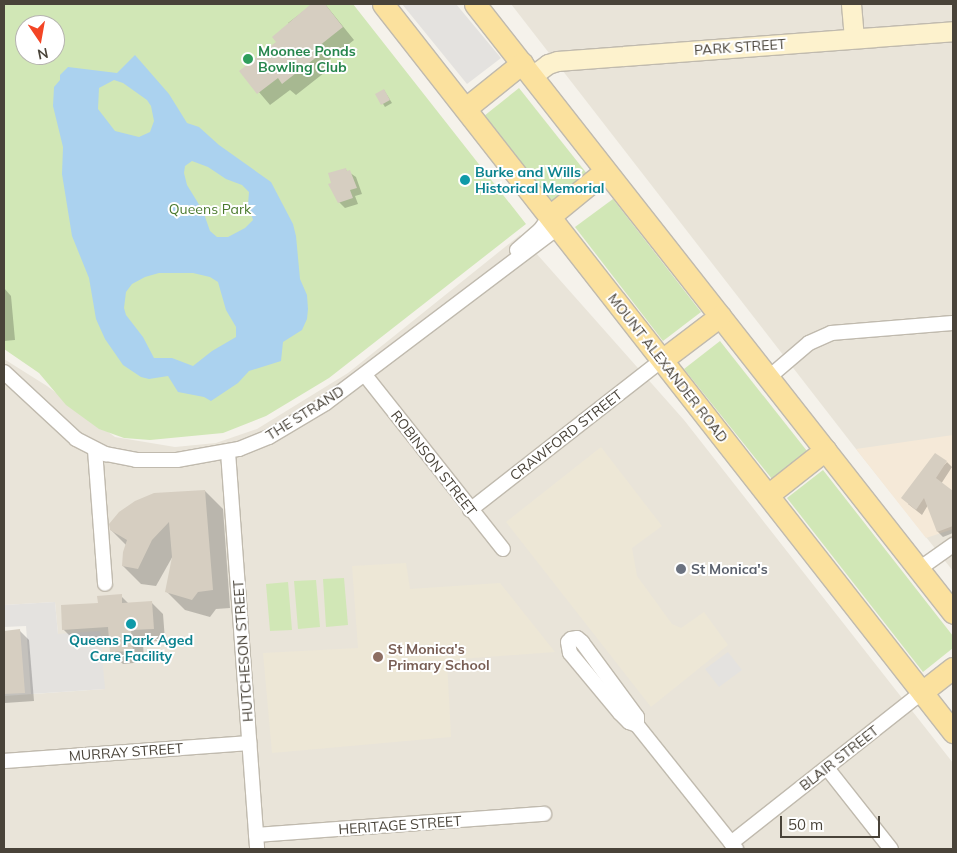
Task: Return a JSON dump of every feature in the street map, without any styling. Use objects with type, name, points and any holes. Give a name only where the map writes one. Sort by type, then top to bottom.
[{"type":"main road","name":"MOUNT ALEXANDER ROAD","points":[[383,4],[953,732]]},
{"type":"main road","points":[[475,4],[953,613]]},
{"type":"main road","points":[[466,108],[527,70]]},
{"type":"main road","points":[[555,222],[609,176]]},
{"type":"main road","points":[[662,360],[720,316]]},
{"type":"main road","points":[[768,496],[826,450]]},
{"type":"main road","points":[[922,692],[953,668]]},
{"type":"street","points":[[851,4],[854,38]]},
{"type":"street","name":"PARK STREET","points":[[527,70],[557,61],[953,31]]},
{"type":"street","name":"THE STRAND","points":[[4,372],[63,429],[95,450],[119,458],[136,460],[177,460],[228,452],[253,444],[285,428],[365,375],[484,282],[521,258],[555,222]]},
{"type":"street","points":[[768,378],[809,343],[831,333],[953,323]]},
{"type":"street","name":"CRAWFORD STREET","points":[[470,510],[662,360]]},
{"type":"street","name":"ROBINSON STREET","points":[[365,375],[503,550]]},
{"type":"street","points":[[95,450],[105,584]]},
{"type":"street","name":"HUTCHESON STREET","points":[[228,452],[257,849]]},
{"type":"street","points":[[918,569],[953,545]]},
{"type":"street","points":[[637,725],[637,717],[582,642],[577,638],[571,639],[568,642],[570,653],[620,713],[629,722],[637,725],[734,846]]},
{"type":"street","name":"BLAIR STREET","points":[[734,846],[922,692]]},
{"type":"street","name":"MURRAY STREET","points":[[4,761],[249,743]]},
{"type":"street","points":[[827,768],[891,849]]},
{"type":"street","name":"HERITAGE STREET","points":[[256,835],[544,814]]},
{"type":"shaded area","points":[[402,4],[456,4],[501,58],[467,84]]},
{"type":"shaded area","points":[[511,4],[953,4],[953,571],[856,449]]},
{"type":"shaded area","points":[[520,235],[684,420],[953,763],[953,849],[4,849],[4,696],[105,689],[58,634],[55,602],[4,605],[4,359],[47,386],[115,437],[175,447],[216,443],[257,429],[348,373]]},
{"type":"shaded area","points":[[953,435],[953,529],[926,538],[856,449]]},
{"type":"shaded area","points":[[601,447],[662,526],[632,548],[637,576],[672,624],[681,628],[704,612],[728,645],[651,707],[506,522]]},
{"type":"shaded area","name":"St Monica's Primary School","points":[[406,563],[410,589],[500,583],[555,652],[447,660],[451,737],[272,753],[263,653],[358,648],[352,566]]},
{"type":"shaded area","points":[[55,602],[58,634],[100,631],[105,689],[31,694],[26,626],[4,627],[4,605]]},
{"type":"shaded area","points":[[728,652],[742,670],[719,687],[705,669]]},
{"type":"green space","name":"Queens Park","points":[[4,4],[353,4],[526,224],[329,378],[266,416],[223,433],[150,440],[124,438],[99,429],[66,405],[39,373],[4,349]]},
{"type":"green space","points":[[519,88],[588,175],[553,202],[484,116]]},
{"type":"green space","points":[[613,199],[701,312],[663,341],[575,227]]},
{"type":"green space","points":[[720,341],[807,451],[772,479],[684,369]]},
{"type":"green space","points":[[823,470],[953,636],[953,648],[923,672],[787,498]]},
{"type":"green space","points":[[344,578],[348,625],[326,627],[323,579]]},
{"type":"green space","points":[[316,580],[320,627],[298,629],[294,581]]},
{"type":"green space","points":[[288,582],[292,630],[270,631],[266,584]]},
{"type":"water","points":[[135,55],[169,94],[187,123],[199,127],[219,145],[271,182],[293,224],[300,279],[307,295],[307,319],[302,330],[283,342],[281,361],[249,371],[238,383],[211,401],[204,397],[178,392],[168,376],[149,379],[141,377],[123,365],[105,339],[96,319],[89,278],[72,236],[62,174],[63,147],[53,106],[54,87],[60,80],[60,75],[68,67],[117,73]],"holes":[[[114,80],[123,83],[147,100],[151,106],[154,121],[150,132],[139,137],[115,131],[98,109],[99,88]],[[192,161],[208,167],[226,179],[242,185],[249,192],[248,204],[253,220],[245,228],[228,237],[217,237],[210,231],[203,211],[187,185],[184,173],[185,166]],[[159,273],[193,273],[210,277],[218,282],[226,310],[236,327],[236,337],[212,351],[193,366],[172,358],[154,358],[143,337],[126,315],[124,308],[126,292],[132,284],[145,277]]]},
{"type":"building","points":[[311,4],[325,4],[343,27],[314,50],[318,56],[282,84],[278,78],[257,94],[239,71],[276,42],[272,37]]},
{"type":"building","points":[[384,89],[390,100],[381,105],[375,94]]},
{"type":"building","points":[[346,168],[347,171],[350,170],[357,188],[350,190],[353,198],[338,203],[328,184],[331,183],[328,173]]},
{"type":"building","points":[[935,453],[947,461],[936,478],[953,491],[953,526],[937,532],[924,498],[916,510],[901,498]]},
{"type":"building","points":[[205,490],[213,590],[198,592],[192,600],[165,592],[172,557],[169,522],[152,540],[138,569],[122,566],[123,552],[127,540],[110,530],[109,524],[119,512],[135,501],[154,493]]},
{"type":"building","name":"Queens Park Aged Care Facility","points":[[122,594],[122,603],[152,601],[154,629],[131,630],[133,651],[110,652],[108,627],[62,630],[61,605],[98,603],[97,596]]},
{"type":"building","points":[[20,629],[25,693],[4,694],[4,631]]},
{"type":"place","name":"Moonee Ponds Bowling Club","points":[[248,59]]},
{"type":"place","name":"Burke and Wills Historical Memorial","points":[[465,180]]},
{"type":"place","name":"St Monica's","points":[[681,569]]},
{"type":"place","name":"Queens Park Aged Care Facility","points":[[131,624]]},
{"type":"place","name":"St Monica's Primary School","points":[[378,657]]}]
